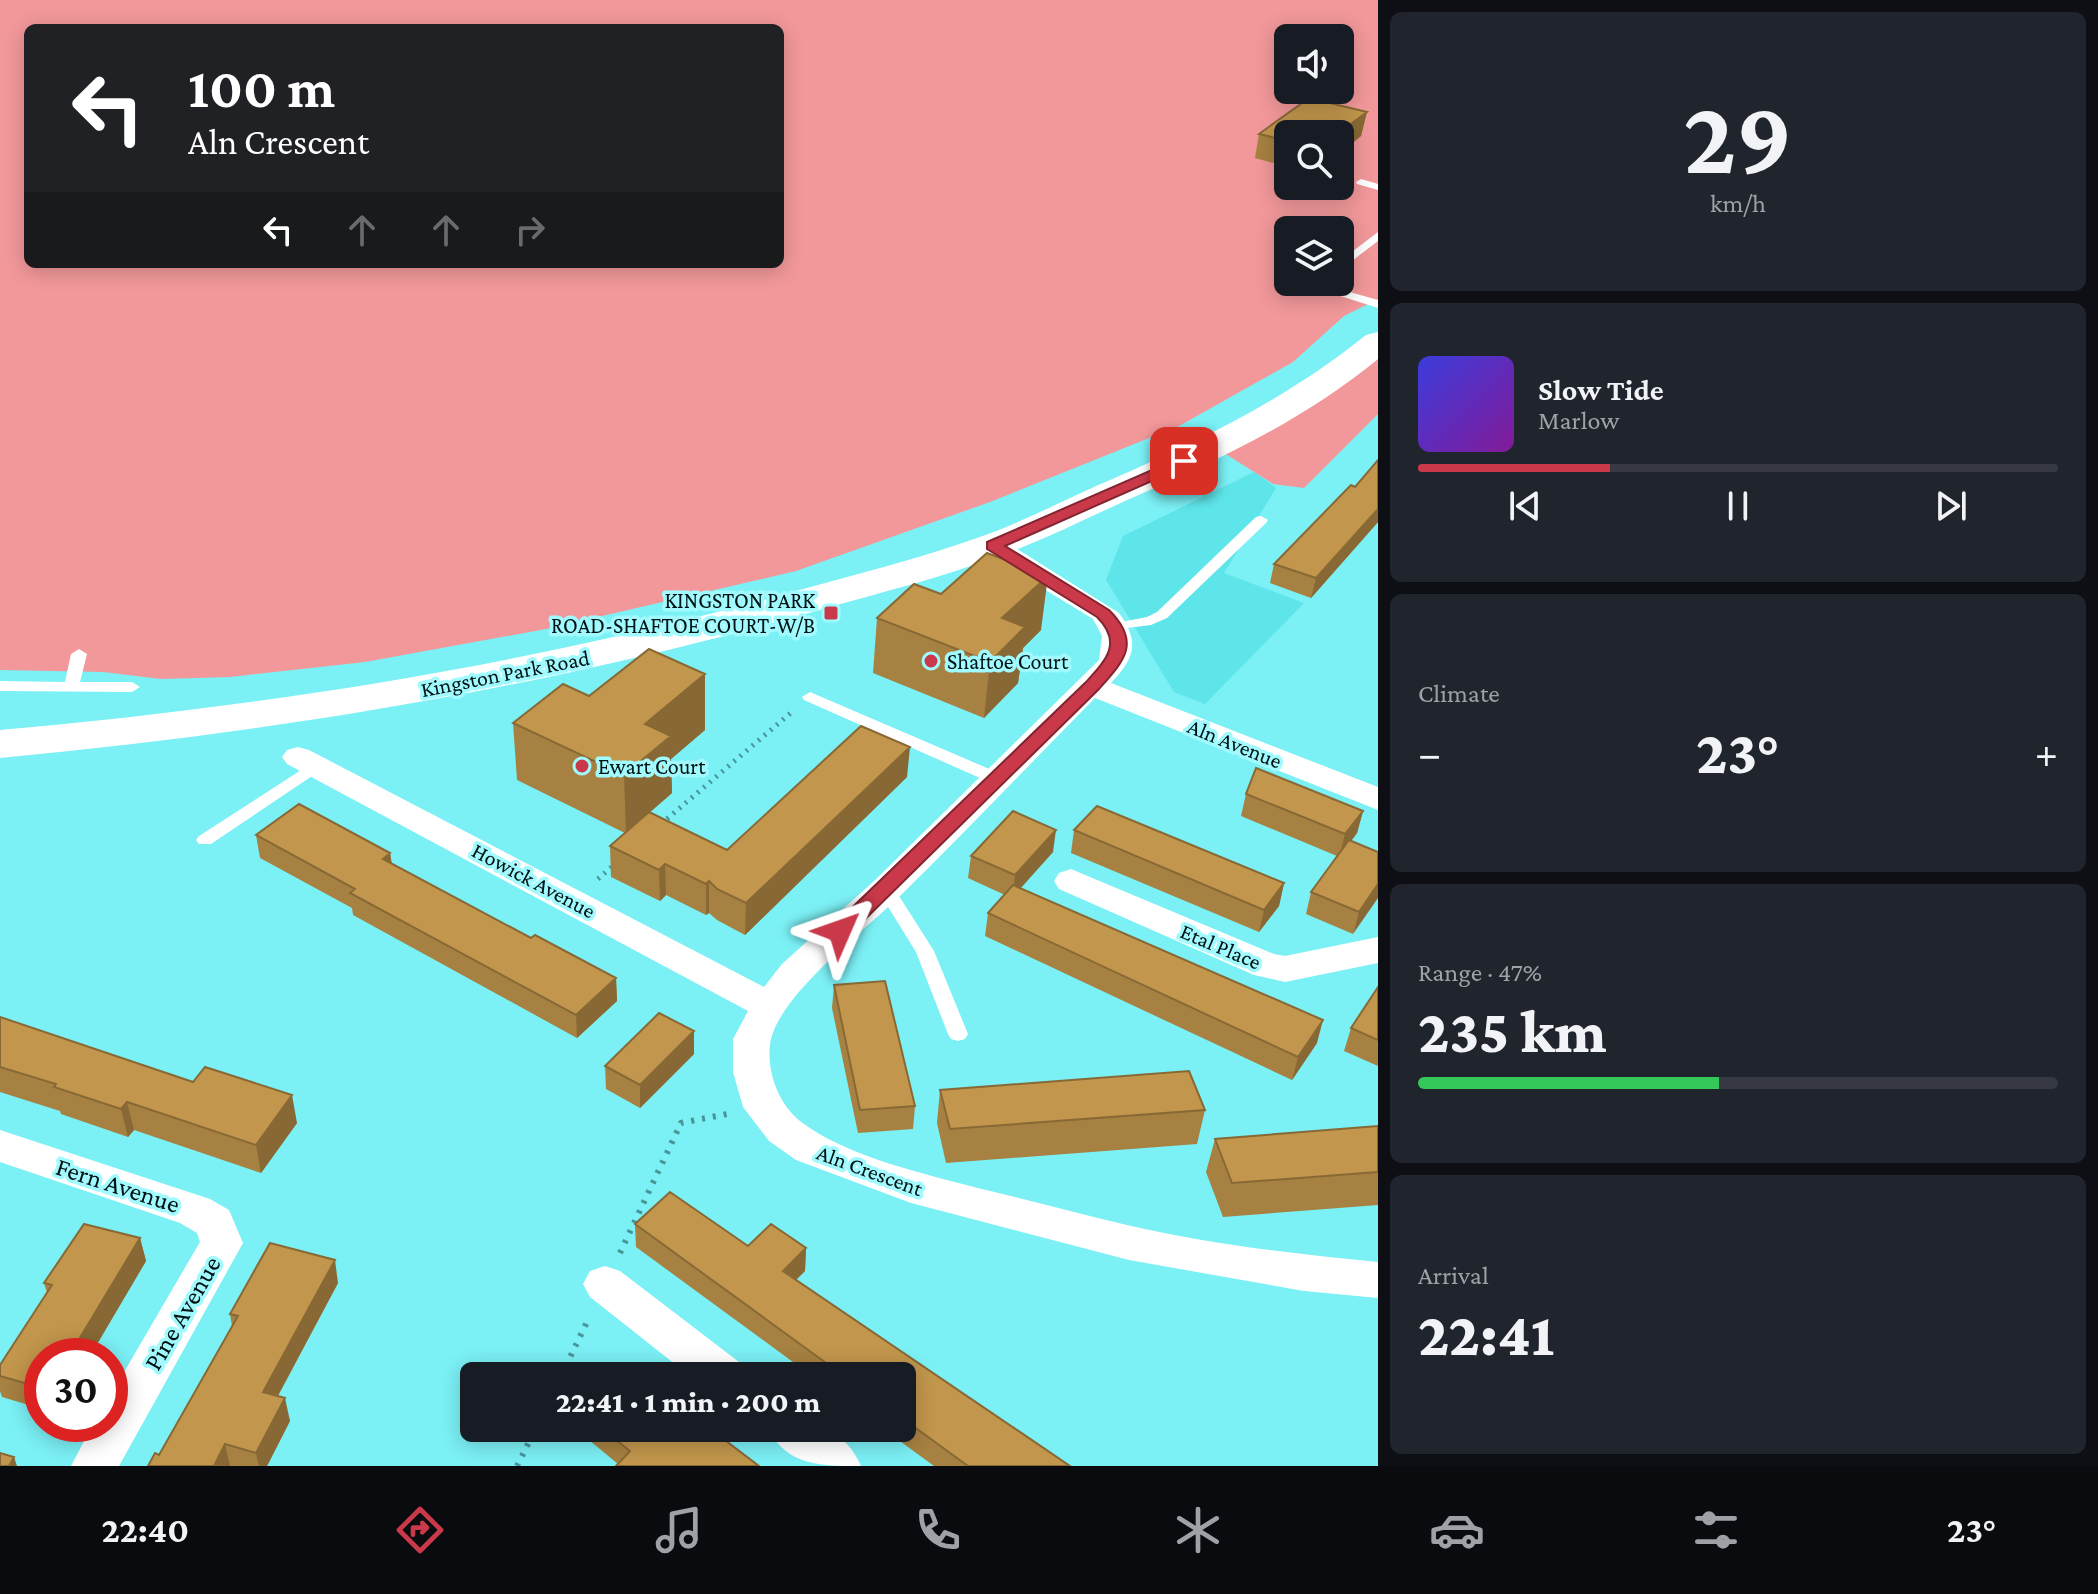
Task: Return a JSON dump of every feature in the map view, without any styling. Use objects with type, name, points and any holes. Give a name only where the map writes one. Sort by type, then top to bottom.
[{"type":"street","name":"Kingston Park Road","points":[[0,744],[154,731],[458,684],[643,644],[766,613],[993,546],[1212,449],[1294,403],[1358,360],[1378,342]]},
{"type":"street","points":[[993,546],[1103,613],[1116,627]]},
{"type":"street","name":"Aln Crescent","points":[[1116,627],[1120,646],[1113,663],[1092,686],[995,778],[886,889],[795,973],[769,1006],[752,1039],[752,1072],[763,1107],[783,1130],[810,1149],[911,1187],[1129,1243],[1304,1273],[1378,1280]]},
{"type":"street","name":"Aln Avenue","points":[[1092,686],[1378,799]]},
{"type":"street","name":"Howick Avenue","points":[[306,761],[769,1006]]},
{"type":"street","name":"Etal Place","points":[[1071,881],[1267,966],[1285,969],[1378,950]]},
{"type":"street","name":"Fern Avenue","points":[[0,1146],[195,1211],[214,1222],[222,1243]]},
{"type":"street","name":"Pine Avenue","points":[[94,1466],[222,1243]]},
{"type":"street","points":[[605,1284],[705,1362]]},
{"type":"street","points":[[808,1442],[838,1466]]},
{"type":"lane","points":[[1361,182],[1378,187]]},
{"type":"lane","points":[[1354,255],[1378,235]]},
{"type":"lane","points":[[1352,296],[1378,304]]},
{"type":"lane","points":[[1116,627],[1151,621],[1162,615],[1261,520]]},
{"type":"lane","points":[[72,685],[79,654]]},
{"type":"lane","points":[[0,686],[132,687]]},
{"type":"lane","points":[[810,697],[995,778]]},
{"type":"lane","points":[[205,840],[306,761]]},
{"type":"lane","points":[[886,889],[925,951],[958,1034]]},
{"type":"path","points":[[655,829],[810,697]]},
{"type":"path","points":[[572,900],[620,860]]},
{"type":"path","points":[[568,1362],[681,1123],[763,1107]]},
{"type":"path","points":[[517,1466],[529,1442]]},
{"type":"shaded area","points":[[0,0],[1378,0],[1378,299],[1344,316],[1293,362],[1179,426],[990,502],[796,571],[546,629],[365,662],[230,677],[161,679],[103,672],[0,670]]},
{"type":"shaded area","points":[[1378,359],[1378,414],[1304,488],[1273,484],[1224,453],[1315,404]]},
{"type":"shaded area","points":[[1254,472],[1276,488],[1224,573],[1304,603],[1205,704],[1174,692],[1106,580],[1123,536]]},
{"type":"building","points":[[1301,104],[1334,104],[1367,112],[1354,122],[1278,120]]},
{"type":"building","points":[[1274,123],[1274,138],[1259,134]]},
{"type":"building","points":[[1378,460],[1378,509],[1316,578],[1274,564],[1351,485],[1355,487]]},
{"type":"building","points":[[987,553],[1048,576],[1002,618],[1025,627],[990,662],[877,618],[914,584],[941,594]]},
{"type":"building","points":[[649,649],[705,674],[645,724],[671,736],[624,775],[513,723],[563,684],[589,696]]},
{"type":"building","points":[[861,726],[910,747],[746,903],[717,889],[709,881],[706,884],[665,864],[659,870],[610,846],[649,812],[727,850]]},
{"type":"building","points":[[1256,768],[1363,811],[1345,834],[1246,794]]},
{"type":"building","points":[[299,804],[390,853],[383,859],[531,938],[535,935],[616,978],[576,1015],[350,893],[355,889],[256,835]]},
{"type":"building","points":[[1097,806],[1284,883],[1264,910],[1074,830]]},
{"type":"building","points":[[1013,811],[1056,830],[1015,875],[971,856]]},
{"type":"building","points":[[1349,840],[1378,852],[1378,884],[1359,912],[1311,892]]},
{"type":"building","points":[[1013,885],[1323,1020],[1298,1057],[988,913]]},
{"type":"building","points":[[885,981],[915,1106],[860,1110],[834,985]]},
{"type":"building","points":[[1378,987],[1378,1040],[1351,1028]]},
{"type":"building","points":[[659,1013],[694,1031],[640,1085],[605,1066]]},
{"type":"building","points":[[0,1017],[193,1082],[205,1067],[292,1095],[256,1145],[127,1102],[121,1109],[0,1067]]},
{"type":"building","points":[[1189,1071],[1205,1110],[950,1129],[940,1090]]},
{"type":"building","points":[[1378,1126],[1378,1172],[1232,1183],[1215,1139]]},
{"type":"building","points":[[670,1192],[748,1246],[771,1224],[806,1248],[783,1271],[1070,1466],[968,1466],[916,1428],[916,1362],[825,1362],[635,1224]]},
{"type":"building","points":[[84,1224],[140,1238],[80,1338],[24,1338],[24,1383],[0,1376],[0,1365],[52,1285],[44,1283]]},
{"type":"building","points":[[270,1243],[335,1260],[263,1392],[285,1398],[256,1453],[225,1444],[214,1466],[148,1466],[155,1453],[159,1455],[238,1316],[230,1314]]},
{"type":"building","points":[[619,1442],[727,1442],[759,1466],[616,1466],[630,1451]]},
{"type":"building","points":[[0,1453],[14,1457],[9,1466],[0,1466]]},
{"type":"place","name":"KINGSTON PARK ROAD-SHAFTOE COURT-W/B","points":[[831,613]]},
{"type":"place","name":"Shaftoe Court","points":[[931,661]]},
{"type":"place","name":"Ewart Court","points":[[582,766]]},
{"type":"route","points":[[840,931],[1092,686],[1113,663],[1120,646],[1116,627],[1103,613],[993,546],[1184,461]]}]
